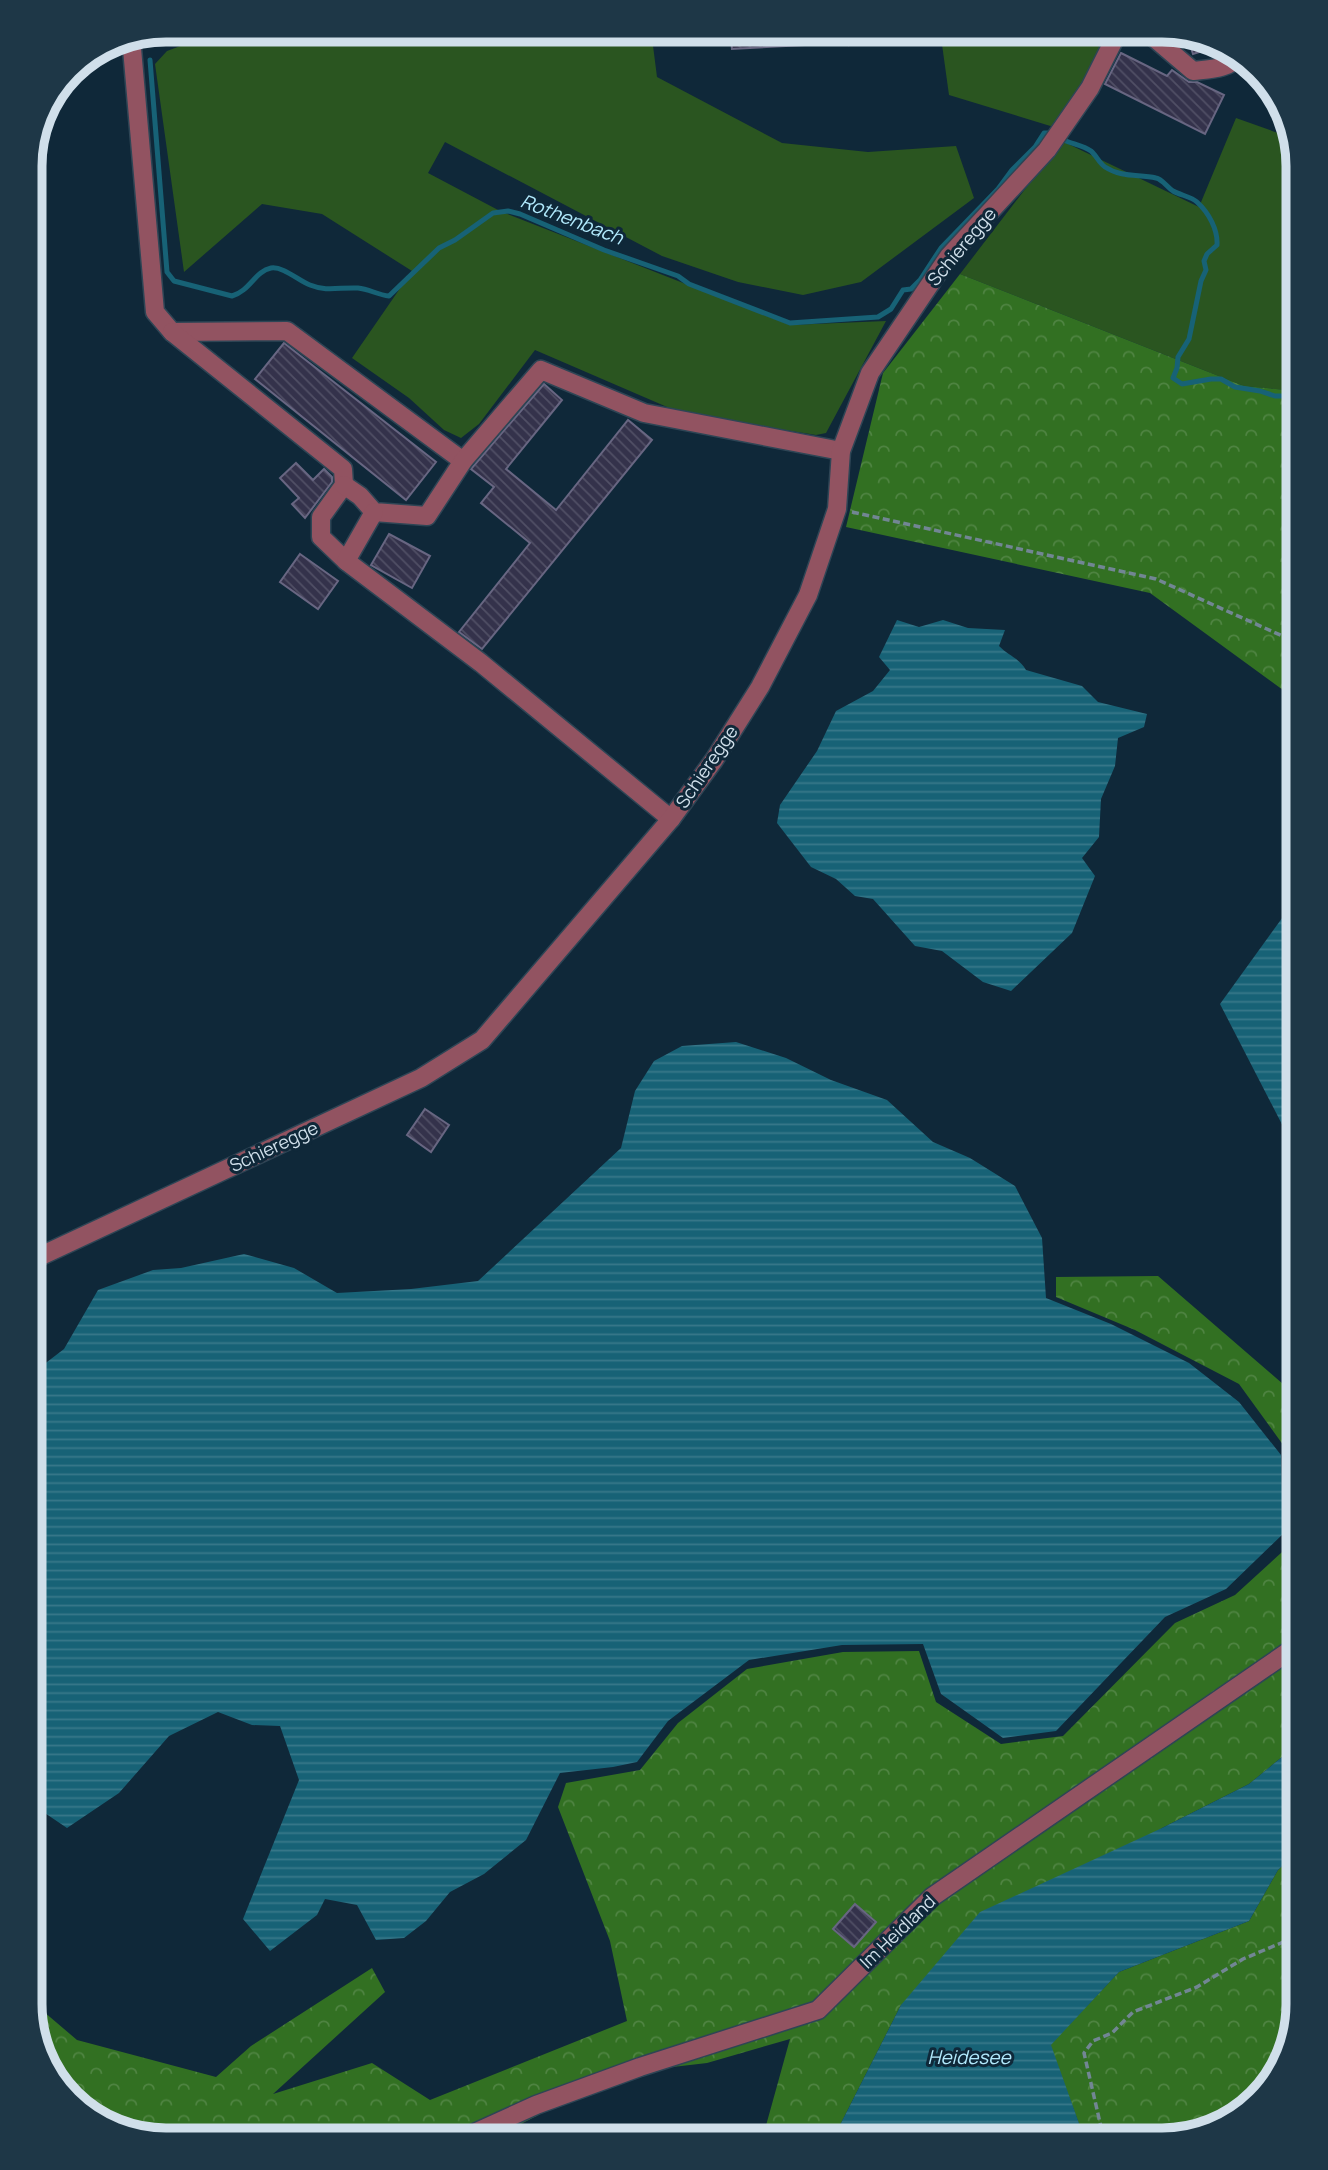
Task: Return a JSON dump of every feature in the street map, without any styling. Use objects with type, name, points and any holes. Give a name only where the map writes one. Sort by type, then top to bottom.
[{"type":"street","name":"Schieregge","points":[[42,1255],[421,1078],[482,1040],[671,819],[714,760],[766,675],[808,595],[837,509],[841,451],[870,373],[949,256],[1047,150],[1090,88],[1113,42]]},
{"type":"street","points":[[1159,42],[1193,71],[1231,63]]},
{"type":"street","points":[[132,47],[155,312],[172,332],[343,470],[344,485],[321,517],[321,537],[346,561],[481,663],[671,819]]},
{"type":"street","points":[[172,332],[287,331],[463,461]]},
{"type":"street","points":[[344,485],[360,496],[374,512],[427,516],[463,461],[541,370],[644,413],[841,451]]},
{"type":"street","points":[[346,561],[374,512]]},
{"type":"street","name":"Im Heidland","points":[[485,2128],[536,2105],[640,2067],[818,2010],[932,1897],[1286,1653]]},
{"type":"path","points":[[837,509],[1156,579],[1286,638]]},
{"type":"path","points":[[1101,2128],[1084,2053],[1093,2041],[1112,2033],[1133,2012],[1197,1987],[1243,1959],[1286,1940]]},
{"type":"green space","points":[[191,42],[653,42],[657,77],[782,143],[868,152],[956,146],[974,198],[861,282],[803,295],[738,282],[662,256],[445,142],[428,173],[500,211],[790,325],[886,321],[826,433],[816,435],[681,413],[535,350],[479,424],[461,438],[444,430],[409,398],[352,358],[412,271],[322,214],[262,204],[184,272],[155,64],[167,51]]},
{"type":"green space","points":[[942,42],[1104,42],[1085,83],[1057,128],[949,95]]},
{"type":"green space","points":[[1236,118],[1282,134],[1286,166],[1286,390],[1244,386],[960,274],[1062,141],[1199,207]]},
{"type":"green space","points":[[960,274],[1244,386],[1286,390],[1286,692],[1150,593],[846,527],[883,373]]},
{"type":"green space","points":[[1158,1276],[1286,1387],[1286,1449],[1239,1384],[1135,1330],[1056,1297],[1056,1277]]},
{"type":"green space","points":[[1286,1548],[1286,1754],[1249,1784],[1162,1828],[901,2005],[840,2125],[836,2128],[765,2128],[790,2039],[707,2063],[638,2071],[568,2100],[513,2128],[142,2126],[111,2115],[84,2097],[63,2073],[51,2051],[42,2011],[77,2040],[216,2077],[251,2046],[372,1968],[385,1992],[273,2094],[372,2063],[430,2100],[627,2021],[610,1941],[558,1807],[566,1783],[640,1770],[678,1723],[747,1669],[843,1652],[919,1651],[936,1702],[1001,1744],[1063,1736],[1175,1623],[1235,1595]]},
{"type":"green space","points":[[1286,1862],[1285,2020],[1277,2051],[1260,2079],[1250,2092],[1231,2107],[1194,2124],[1162,2128],[1081,2128],[1050,2045],[1119,1972],[1249,1921],[1278,1870]]},
{"type":"water","points":[[897,620],[919,627],[943,620],[968,628],[1005,630],[999,646],[1026,670],[1082,686],[1098,702],[1147,714],[1144,727],[1118,738],[1115,766],[1101,799],[1099,837],[1082,858],[1095,876],[1072,933],[1011,991],[983,982],[942,951],[915,946],[873,899],[855,896],[836,879],[811,867],[777,823],[780,805],[817,751],[836,711],[873,691],[890,670],[879,657]]},
{"type":"water","points":[[1286,913],[1286,1132],[1220,1004]]},
{"type":"water","points":[[736,1042],[786,1058],[831,1080],[887,1100],[933,1142],[970,1158],[1015,1186],[1042,1238],[1046,1298],[1111,1324],[1189,1363],[1239,1402],[1281,1455],[1283,1534],[1226,1589],[1165,1617],[1056,1731],[1003,1738],[941,1694],[923,1644],[842,1645],[749,1660],[668,1721],[637,1762],[560,1773],[526,1840],[484,1874],[450,1892],[426,1921],[404,1938],[376,1940],[357,1905],[325,1899],[317,1915],[270,1951],[243,1919],[299,1780],[280,1726],[252,1725],[218,1712],[169,1736],[119,1793],[67,1828],[42,1811],[42,1366],[64,1349],[98,1290],[153,1270],[181,1268],[244,1254],[294,1268],[337,1293],[411,1289],[478,1281],[621,1148],[635,1091],[654,1061],[682,1046]]},
{"type":"water","name":"Heidesee","points":[[1286,1754],[1286,1862],[1278,1870],[1249,1921],[1119,1972],[1051,2045],[1081,2128],[836,2128],[840,2125],[901,2005],[980,1912],[1162,1828],[1249,1784]]},
{"type":"building","points":[[731,42],[804,42],[804,45],[732,49]]},
{"type":"building","points":[[849,42],[869,42],[849,45]]},
{"type":"building","points":[[1190,45],[1205,50],[1193,54]]},
{"type":"building","points":[[1121,53],[1167,76],[1172,70],[1189,82],[1197,82],[1224,95],[1205,134],[1105,84]]},
{"type":"building","points":[[284,343],[436,462],[406,500],[255,379]]},
{"type":"building","points":[[544,384],[562,400],[506,469],[556,510],[628,420],[652,440],[482,649],[459,632],[530,543],[481,503],[494,487],[471,469]]},
{"type":"building","points":[[296,463],[313,480],[324,469],[332,477],[332,482],[305,518],[292,504],[299,498],[280,478]]},
{"type":"building","points":[[389,534],[430,556],[412,588],[371,565]]},
{"type":"building","points":[[300,554],[338,581],[318,609],[280,582]]},
{"type":"building","points":[[425,1109],[449,1125],[431,1152],[407,1135]]},
{"type":"building","points":[[855,1904],[876,1922],[854,1947],[833,1929]]},
{"type":"waterway","name":"Rothenbach","points":[[150,60],[167,272],[174,281],[232,296],[271,268],[286,271],[316,287],[358,288],[389,296],[439,248],[493,213],[508,211],[604,250],[678,276],[689,284],[790,323],[878,317],[891,309],[903,290],[911,289],[920,280],[941,248],[998,189],[1044,133],[1049,133]]},
{"type":"waterway","name":"Rothenbach","points":[[1066,141],[1091,151],[1111,170],[1162,181],[1173,191],[1197,202],[1212,222],[1217,245],[1204,261],[1206,270],[1201,281],[1189,339],[1178,357],[1173,378],[1182,384],[1221,379],[1235,387],[1286,396]]}]
